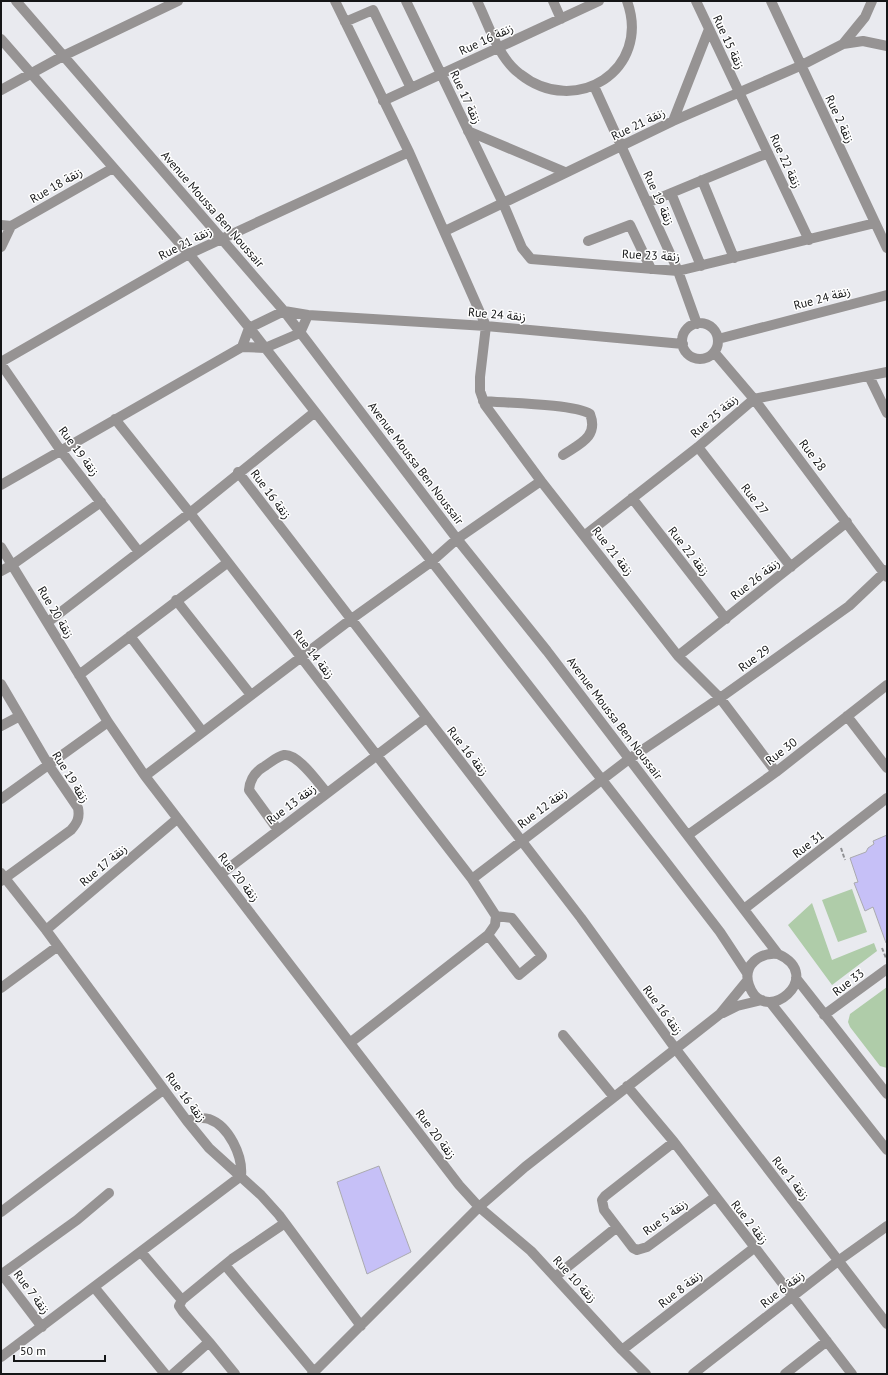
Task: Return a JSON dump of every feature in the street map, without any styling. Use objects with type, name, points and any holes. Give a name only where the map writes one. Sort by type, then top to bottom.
[{"type":"street","name":"Avenue Moussa Ben Noussair","points":[[16,1],[284,311],[458,539],[547,651],[778,954]]},
{"type":"street","points":[[1,90],[30,72],[63,56],[156,5],[178,1]]},
{"type":"street","points":[[335,1],[409,152],[486,326]]},
{"type":"street","name":"Rue 17 زنقة","points":[[406,1],[503,203]]},
{"type":"street","points":[[477,1],[499,47],[514,70],[538,85],[567,92],[594,86],[616,69],[627,53],[632,26],[627,1]]},
{"type":"street","points":[[553,1],[560,19]]},
{"type":"street","name":"Rue 16 زنقة","points":[[383,101],[599,1]]},
{"type":"street","name":"Rue 15 زنقة","points":[[696,1],[740,94]]},
{"type":"street","name":"Rue 2 زنقة","points":[[771,1],[800,66],[887,248]]},
{"type":"street","points":[[843,44],[865,17],[872,1]]},
{"type":"street","points":[[345,22],[374,10],[411,88]]},
{"type":"street","points":[[673,122],[709,29]]},
{"type":"street","points":[[1,39],[189,254],[265,348],[431,562],[487,630],[601,781],[720,932],[747,977],[755,996],[766,1001],[887,1150]]},
{"type":"street","points":[[843,44],[863,41],[887,46]]},
{"type":"street","name":"Rue 21 زنقة","points":[[445,231],[565,172],[622,147],[673,122],[740,94],[843,44]]},
{"type":"street","name":"Rue 19 زنقة","points":[[594,86],[678,271],[697,324]]},
{"type":"street","name":"Rue 22 زنقة","points":[[740,94],[809,240]]},
{"type":"street","points":[[468,131],[565,172]]},
{"type":"street","name":"Rue 21 زنقة","points":[[1,363],[189,254],[409,152]]},
{"type":"street","points":[[647,203],[768,153]]},
{"type":"street","name":"Rue 18 زنقة","points":[[1,247],[6,226],[113,168]]},
{"type":"street","points":[[702,180],[734,258]]},
{"type":"street","points":[[671,193],[701,266]]},
{"type":"street","name":"Rue 23 زنقة","points":[[503,203],[522,248],[532,259],[678,271],[875,223]]},
{"type":"street","points":[[588,241],[630,225],[651,269]]},
{"type":"street","name":"Rue 24 زنقة","points":[[718,339],[887,295]]},
{"type":"street","points":[[242,347],[249,328],[284,311]]},
{"type":"street","name":"Rue 24 زنقة","points":[[284,311],[308,315],[486,326],[683,344]]},
{"type":"street","points":[[1,485],[242,347],[265,348],[300,333],[308,315]]},
{"type":"street","points":[[697,324],[711,327],[718,339],[714,352],[706,358],[697,359],[688,354],[683,344],[686,331],[691,326],[697,324]]},
{"type":"street","name":"Rue 21 زنقة","points":[[486,326],[480,377],[480,391],[483,401],[491,416],[678,656],[720,698],[776,772]]},
{"type":"street","name":"Rue 28","points":[[714,352],[754,399],[886,574]]},
{"type":"street","name":"Rue 19 زنقة","points":[[1,363],[61,451],[139,552]]},
{"type":"street","name":"Rue 25 زنقة","points":[[584,536],[698,448],[754,399],[887,372]]},
{"type":"street","points":[[869,376],[887,413]]},
{"type":"street","points":[[483,401],[564,407],[584,410],[590,414],[594,427],[591,433],[583,442],[563,455]]},
{"type":"street","points":[[48,622],[190,513],[238,472],[315,412]]},
{"type":"street","name":"Rue 14 زنقة","points":[[115,419],[190,513],[300,658],[472,879],[491,906],[496,916]]},
{"type":"street","name":"Rue 27","points":[[698,448],[791,567]]},
{"type":"street","name":"Rue 16 زنقة","points":[[238,472],[350,620],[581,918],[675,1048]]},
{"type":"street","points":[[145,776],[350,620],[431,562],[458,539],[541,481]]},
{"type":"street","name":"Rue 22 زنقة","points":[[632,498],[726,619]]},
{"type":"street","points":[[1,571],[12,566],[100,502]]},
{"type":"street","name":"Rue 26 زنقة","points":[[678,656],[848,522]]},
{"type":"street","name":"Rue 20 زنقة","points":[[1,547],[108,722],[145,776],[351,1042],[459,1185],[479,1207]]},
{"type":"street","points":[[79,675],[176,600],[227,563]]},
{"type":"street","name":"Rue 29","points":[[629,759],[720,698],[849,606],[886,574]]},
{"type":"street","points":[[176,600],[251,695]]},
{"type":"street","points":[[130,636],[202,732]]},
{"type":"street","name":"Rue 19 زنقة","points":[[1,684],[18,717],[78,808],[78,821],[71,830],[2,878]]},
{"type":"street","name":"Rue 30","points":[[688,835],[776,772],[887,685]]},
{"type":"street","points":[[847,716],[887,768]]},
{"type":"street","points":[[1,726],[18,717]]},
{"type":"street","name":"Rue 13 زنقة","points":[[221,874],[426,718]]},
{"type":"street","points":[[1,799],[108,722]]},
{"type":"street","points":[[278,830],[249,790],[251,778],[261,768],[282,755],[289,755],[299,760],[327,793]]},
{"type":"street","name":"Rue 12 زنقة","points":[[472,879],[629,759]]},
{"type":"street","name":"Rue 31","points":[[744,909],[887,798]]},
{"type":"street","name":"Rue 17 زنقة","points":[[46,930],[177,819]]},
{"type":"street","name":"Rue 16 زنقة","points":[[2,878],[46,930],[186,1120],[209,1148],[261,1195],[285,1223],[362,1326]]},
{"type":"street","points":[[351,1042],[488,935],[495,925],[496,916],[512,918],[542,956],[519,975],[488,935]]},
{"type":"street","points":[[1,988],[58,946]]},
{"type":"street","points":[[720,1014],[747,977],[755,959],[762,955],[778,954],[791,962],[796,978],[824,1015],[885,1088]]},
{"type":"street","name":"Rue 33","points":[[824,1015],[887,969]]},
{"type":"street","points":[[225,1265],[313,1373],[362,1326],[479,1207],[525,1167],[720,1014],[737,1006],[785,998],[795,986],[796,978]]},
{"type":"street","points":[[563,1035],[614,1097]]},
{"type":"street","name":"Rue 1 زنقة","points":[[675,1048],[887,1324]]},
{"type":"street","name":"Rue 2 زنقة","points":[[627,1086],[674,1142],[792,1298],[852,1374]]},
{"type":"street","points":[[1,1212],[163,1090]]},
{"type":"street","points":[[1,1357],[241,1176],[242,1166],[236,1147],[219,1127],[209,1119],[200,1118],[186,1120]]},
{"type":"street","name":"Rue 5 زنقة","points":[[674,1142],[605,1196],[602,1200],[602,1205],[617,1227],[633,1248],[637,1250],[642,1249],[715,1197]]},
{"type":"street","points":[[2,1273],[77,1220],[109,1193]]},
{"type":"street","name":"Rue 10 زنقة","points":[[479,1207],[516,1237],[646,1374]]},
{"type":"street","points":[[235,1374],[183,1312],[180,1306],[182,1300],[225,1265],[285,1223]]},
{"type":"street","name":"Rue 6 زنقة","points":[[693,1374],[838,1261],[887,1226]]},
{"type":"street","points":[[555,1277],[617,1227]]},
{"type":"street","name":"Rue 8 زنقة","points":[[622,1350],[754,1248]]},
{"type":"street","points":[[141,1252],[182,1300]]},
{"type":"street","name":"Rue 7 زنقة","points":[[2,1273],[42,1327]]},
{"type":"street","points":[[94,1288],[165,1374]]},
{"type":"street","points":[[785,1374],[826,1341]]},
{"type":"street","points":[[172,1374],[208,1342]]},
{"type":"path","points":[[882,948],[887,962]]},
{"type":"green space","points":[[852,889],[867,932],[838,942],[822,900]]},
{"type":"green space","points":[[812,903],[832,960],[874,943],[877,951],[832,985],[788,925]]},
{"type":"green space","points":[[887,987],[887,1068],[880,1066],[850,1027],[848,1022],[850,1014]]},
{"type":"building","points":[[887,835],[886,943],[873,907],[865,911],[854,883],[858,882],[850,858],[866,852],[868,848],[874,844],[873,841]]},
{"type":"building","points":[[379,1166],[411,1252],[367,1274],[337,1182]]}]
